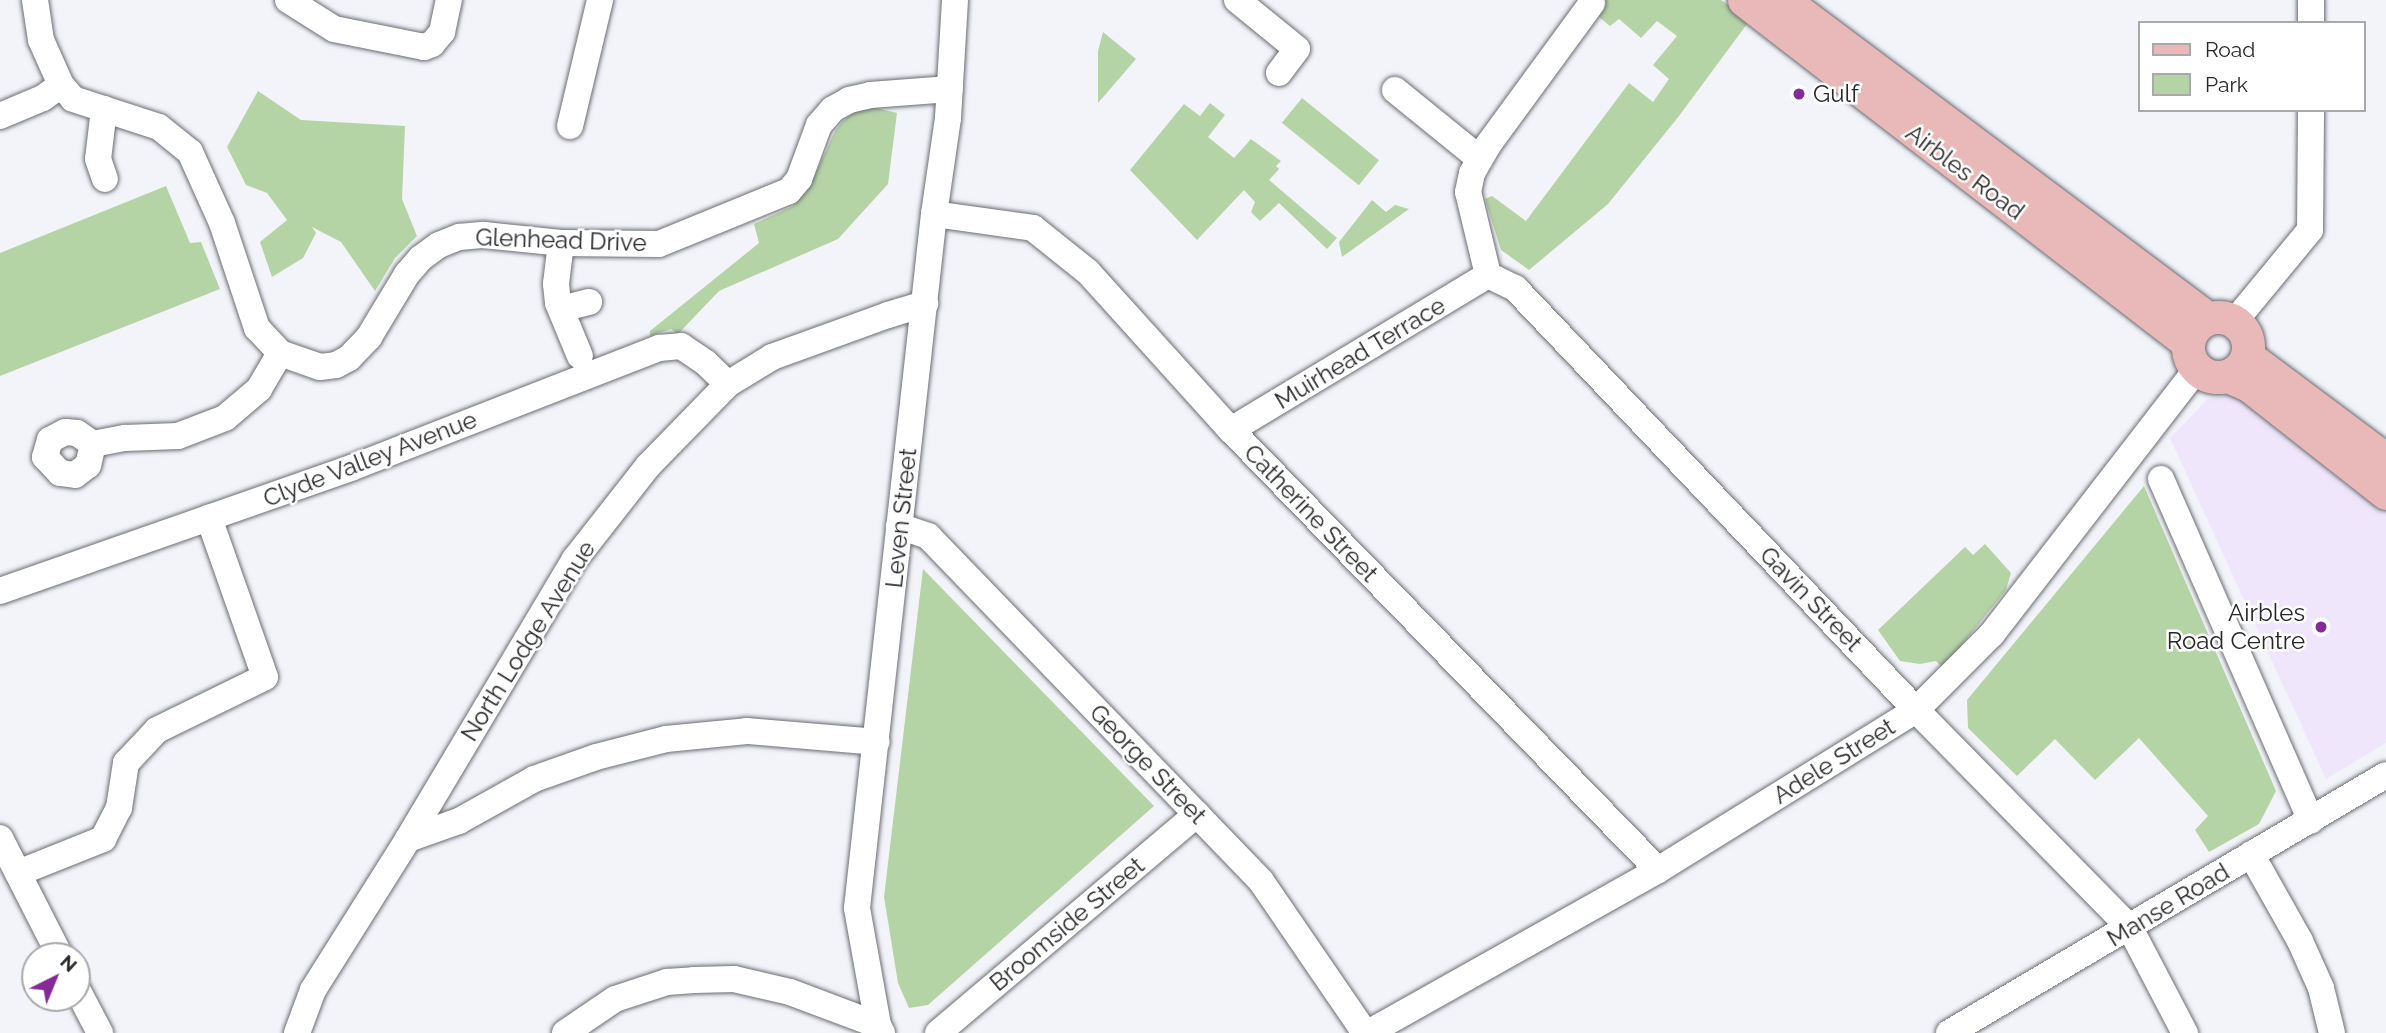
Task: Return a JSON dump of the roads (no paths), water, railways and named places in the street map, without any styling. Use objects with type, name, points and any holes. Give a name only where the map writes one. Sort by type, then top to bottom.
[{"type":"main road","name":"Airbles Road","points":[[1744,0],[2217,347],[2386,460]]},
{"type":"main road","name":"Airbles Road","points":[[1783,0],[2120,256],[2217,347],[2250,386],[2386,494]]},
{"type":"street","points":[[0,116],[43,98],[61,85],[41,40],[36,0]]},
{"type":"street","points":[[288,0],[334,29],[424,47],[432,44],[442,32],[449,0]]},
{"type":"street","points":[[570,126],[600,0]]},
{"type":"street","name":"Leven Street","points":[[880,1029],[857,908],[950,89],[955,0]]},
{"type":"street","points":[[1237,0],[1297,49],[1279,73]]},
{"type":"street","points":[[2311,0],[2311,21]]},
{"type":"street","points":[[1488,275],[1468,192],[1480,159],[1592,3]]},
{"type":"street","name":"Glenhead Drive","points":[[61,85],[73,99],[159,127],[190,152],[222,223],[257,327],[280,353],[320,367],[336,365],[349,358],[369,337],[407,274],[421,258],[439,245],[460,237],[484,235],[561,243],[659,244],[690,234],[789,191],[799,179],[819,125],[833,109],[849,100],[870,95],[950,89]]},
{"type":"street","points":[[1395,90],[1480,159]]},
{"type":"street","points":[[104,109],[98,159],[104,179]]},
{"type":"street","name":"Adele Street","points":[[1366,1033],[1658,870],[1916,710],[1992,634],[2310,230],[2311,112]]},
{"type":"street","name":"Catherine Street","points":[[934,214],[1033,228],[1088,272],[1231,430],[1658,870]]},
{"type":"street","points":[[561,243],[556,284],[561,309],[580,356]]},
{"type":"street","name":"Muirhead Terrace","points":[[1231,430],[1488,275]]},
{"type":"street","name":"Gavin Street","points":[[1488,275],[1515,288],[1916,710],[2130,928],[2185,1033]]},
{"type":"street","points":[[561,309],[589,302]]},
{"type":"street","name":"North Lodge Avenue","points":[[297,1033],[313,990],[408,839],[575,559],[648,466],[728,384],[772,357],[925,304]]},
{"type":"street","name":"Clyde Valley Avenue","points":[[0,591],[351,468],[659,348],[681,346],[706,363],[728,384]]},
{"type":"street","points":[[93,444],[125,438],[178,436],[225,418],[259,389],[280,353]]},
{"type":"street","points":[[2161,479],[2311,820]]},
{"type":"street","points":[[18,873],[103,839],[119,808],[126,763],[157,730],[265,677],[209,518]]},
{"type":"street","name":"George Street","points":[[900,526],[928,537],[1261,881],[1366,1033]]},
{"type":"street","points":[[408,839],[459,821],[534,779],[596,757],[666,739],[747,731],[877,742]]},
{"type":"street","name":"Manse Road","points":[[1949,1033],[2386,775]]},
{"type":"street","name":"Broomside Street","points":[[938,1033],[1197,814]]},
{"type":"street","points":[[0,838],[53,942]]},
{"type":"street","points":[[2251,854],[2300,941],[2321,988],[2332,1033]]},
{"type":"street","points":[[565,1033],[615,999],[667,982],[734,979],[790,992],[880,1029]]},
{"type":"street","points":[[89,1012],[100,1033]]},
{"type":"place","name":"Gulf","points":[[1799,94]]},
{"type":"place","name":"Airbles Road Centre","points":[[2321,627]]}]
